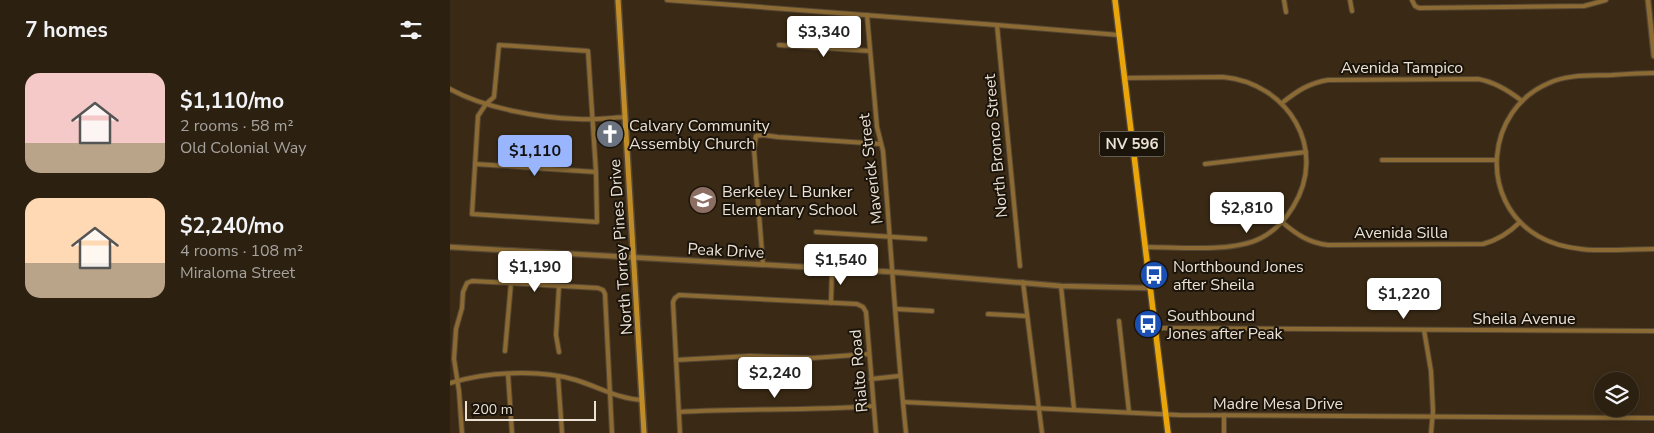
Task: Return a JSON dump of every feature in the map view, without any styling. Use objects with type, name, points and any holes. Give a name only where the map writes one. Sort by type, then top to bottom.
[{"type":"main road","name":"North Torrey Pines Drive","points":[[618,0],[644,433]]},
{"type":"main road","name":"NV 596","points":[[1115,0],[1168,433]]},
{"type":"street","points":[[667,0],[996,24],[1119,36]]},
{"type":"street","points":[[1284,0],[1286,12]]},
{"type":"street","points":[[1350,0],[1352,11]]},
{"type":"street","points":[[1412,0],[1415,6],[1419,8],[1606,0]]},
{"type":"street","points":[[1648,0],[1654,56]]},
{"type":"street","name":"Maverick Street","points":[[867,15],[877,127],[881,144],[890,237],[899,376],[906,433]]},
{"type":"street","name":"North Bronco Street","points":[[996,24],[1020,266]]},
{"type":"street","points":[[779,45],[870,51]]},
{"type":"street","points":[[499,46],[588,50],[596,172],[597,222],[472,214],[478,116],[486,104],[494,97],[499,46]]},
{"type":"street","points":[[1654,73],[1570,76],[1548,83],[1535,90],[1522,101],[1502,129],[1497,146],[1496,160],[1499,180],[1508,205],[1520,222],[1538,236],[1551,242],[1574,248],[1654,249]]},
{"type":"street","points":[[1124,78],[1234,78],[1252,84],[1272,94],[1294,118],[1306,152],[1305,182],[1299,198],[1282,222],[1262,238],[1238,246],[1213,248],[1145,247]]},
{"type":"street","name":"Avenida Tampico","points":[[1282,103],[1300,88],[1318,81],[1448,79],[1488,80],[1506,88],[1522,101]]},
{"type":"street","points":[[450,89],[466,98],[486,104],[545,116],[592,119],[625,117]]},
{"type":"street","points":[[763,265],[754,148],[756,136],[763,134],[786,138],[881,144]]},
{"type":"street","points":[[1205,164],[1306,152]]},
{"type":"street","points":[[1382,160],[1496,160]]},
{"type":"street","points":[[475,164],[596,172]]},
{"type":"street","name":"Avenida Silla","points":[[1282,222],[1306,239],[1328,245],[1483,244],[1509,233],[1520,222]]},
{"type":"street","points":[[816,232],[925,239]]},
{"type":"street","name":"Peak Drive","points":[[450,247],[893,272],[1061,286],[1150,288]]},
{"type":"street","points":[[680,433],[673,302],[675,298],[680,296],[831,303],[832,269]]},
{"type":"street","points":[[462,433],[454,359],[456,329],[462,308],[463,292],[467,283],[472,281],[598,288],[603,290],[606,294],[612,433]]},
{"type":"street","points":[[1023,282],[1042,433]]},
{"type":"street","points":[[505,350],[511,283]]},
{"type":"street","points":[[559,286],[556,336],[559,352]]},
{"type":"street","points":[[1061,286],[1074,410]]},
{"type":"street","name":"Rialto Road","points":[[831,303],[857,304],[863,307],[866,312],[876,433]]},
{"type":"street","points":[[896,309],[932,311]]},
{"type":"street","points":[[988,314],[1026,316]]},
{"type":"street","points":[[1119,320],[1129,412]]},
{"type":"street","name":"Sheila Avenue","points":[[1155,328],[1654,331]]},
{"type":"street","points":[[1424,330],[1431,371],[1431,433]]},
{"type":"street","points":[[676,360],[750,356],[812,358],[869,354]]},
{"type":"street","points":[[450,383],[477,376],[538,373],[577,381],[630,400],[642,400]]},
{"type":"street","points":[[508,374],[512,433]]},
{"type":"street","points":[[558,376],[562,433]]},
{"type":"street","points":[[871,379],[899,376]]},
{"type":"street","name":"Madre Mesa Drive","points":[[903,402],[1166,414],[1654,418]]},
{"type":"street","points":[[679,412],[750,409],[834,409],[873,406]]},
{"type":"street","points":[[1224,415],[1224,433]]},
{"type":"place","name":"Calvary Community Assembly Church","points":[[610,134]]},
{"type":"place","name":"Berkeley L Bunker Elementary School","points":[[703,200]]},
{"type":"place","name":"Northbound Jones after Sheila","points":[[1154,275]]},
{"type":"place","name":"Southbound Jones after Peak","points":[[1148,324]]}]
